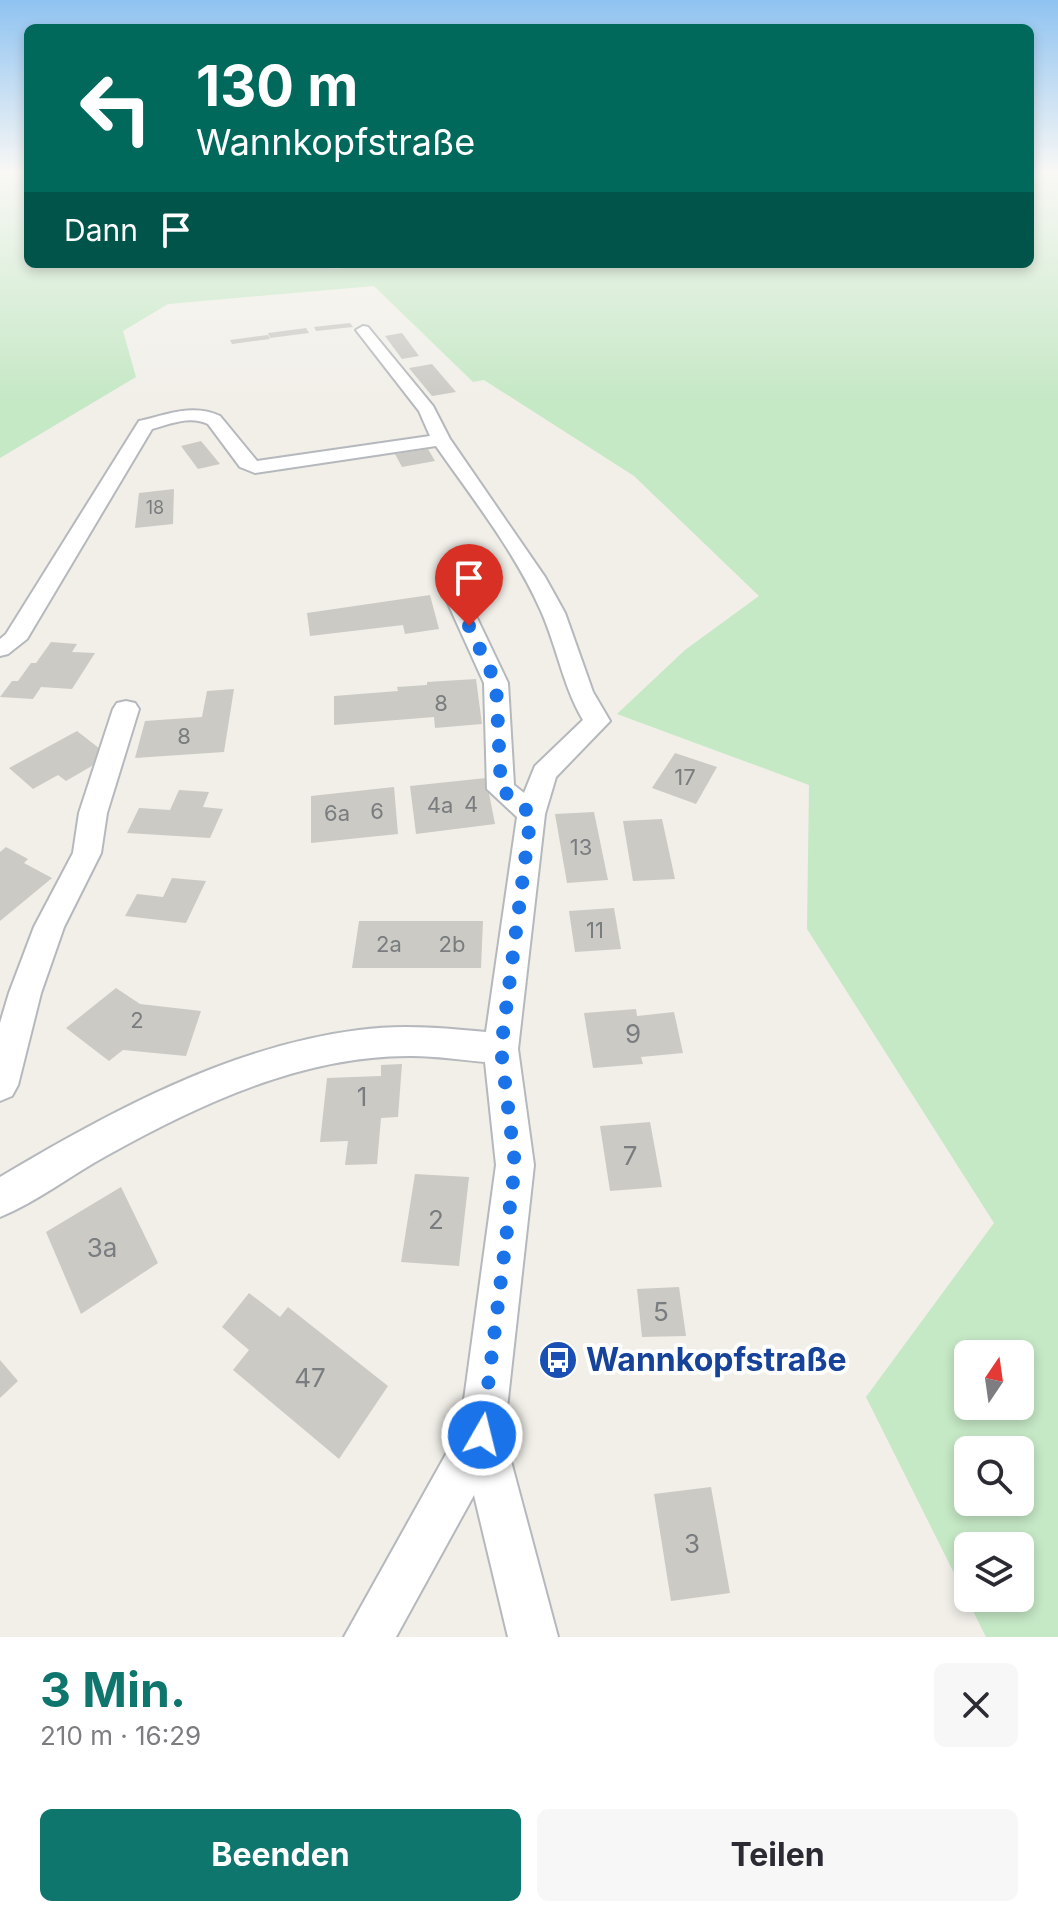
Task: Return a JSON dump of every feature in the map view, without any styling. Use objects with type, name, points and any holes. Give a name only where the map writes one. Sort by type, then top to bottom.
[{"type":"street","points":[[363,330],[427,410],[441,440],[547,599],[574,665],[581,698],[597,721],[544,773],[531,814],[501,1049],[515,1165],[482,1435],[533,1637]]},
{"type":"street","points":[[0,649],[15,639],[145,425],[190,414],[206,416],[214,420],[246,463],[255,467],[441,440]]},
{"type":"street","points":[[456,597],[496,683],[501,789],[531,814]]},
{"type":"street","points":[[0,1085],[25,993],[49,927],[87,853],[93,813],[126,709]]},
{"type":"street","points":[[0,1198],[142,1116],[262,1069],[331,1050],[408,1041],[501,1049]]},
{"type":"street","points":[[369,1637],[482,1435]]},
{"type":"green space","points":[[0,248],[24,248],[24,268],[332,269],[1034,268],[1034,248],[1058,248],[1058,1637],[986,1637],[974,1612],[1034,1612],[1034,1532],[954,1532],[954,1573],[866,1397],[994,1223],[807,929],[809,785],[617,714],[685,650],[759,596],[634,476],[484,380],[473,382],[374,286],[168,304],[123,331],[136,377],[0,458]]},
{"type":"building","points":[[350,323],[353,327],[316,331],[314,327]]},
{"type":"building","points":[[306,328],[309,333],[270,338],[268,333]]},
{"type":"building","points":[[402,333],[419,356],[402,359],[385,336]]},
{"type":"building","points":[[268,335],[270,339],[232,344],[230,340]]},
{"type":"building","points":[[432,364],[456,392],[432,396],[409,368]]},
{"type":"building","points":[[201,441],[220,464],[198,469],[181,446]]},
{"type":"building","points":[[428,449],[435,461],[402,467],[395,454]]},
{"type":"building","points":[[174,489],[173,524],[135,528],[139,493]]},
{"type":"building","points":[[430,595],[439,629],[405,634],[403,625],[310,636],[307,613]]},
{"type":"building","points":[[51,642],[77,644],[72,652],[95,653],[72,689],[41,687],[33,699],[0,697],[12,681],[18,681],[31,663],[36,663]]},
{"type":"building","points":[[476,679],[482,724],[435,728],[434,717],[334,725],[334,696],[398,691],[397,687],[427,685],[427,682]]},
{"type":"building","points":[[234,689],[224,752],[135,758],[145,721],[202,717],[207,691]]},
{"type":"building","points":[[77,731],[109,756],[66,781],[58,775],[33,789],[9,768]]},
{"type":"building","points":[[675,753],[717,767],[696,804],[652,788]]},
{"type":"building","points":[[486,778],[495,824],[416,834],[410,786]]},
{"type":"building","points":[[394,787],[398,834],[311,843],[311,796]]},
{"type":"building","points":[[179,790],[209,792],[203,807],[223,809],[210,838],[127,833],[139,808],[170,810]]},
{"type":"building","points":[[594,812],[608,880],[567,883],[555,814]]},
{"type":"building","points":[[662,819],[675,879],[633,881],[623,821]]},
{"type":"building","points":[[6,847],[28,859],[24,863],[52,878],[0,921],[0,852]]},
{"type":"building","points":[[172,878],[206,881],[186,923],[125,916],[137,894],[163,897]]},
{"type":"building","points":[[614,908],[621,949],[575,952],[569,911]]},
{"type":"building","points":[[359,921],[483,921],[481,968],[352,968]]},
{"type":"building","points":[[116,988],[140,1004],[201,1011],[186,1056],[123,1050],[109,1061],[66,1028]]},
{"type":"building","points":[[636,1009],[637,1016],[674,1012],[683,1053],[641,1057],[643,1064],[593,1068],[584,1013]]},
{"type":"building","points":[[402,1064],[398,1117],[381,1118],[377,1164],[345,1165],[348,1141],[320,1142],[327,1078],[381,1076],[381,1065]]},
{"type":"building","points":[[650,1122],[662,1187],[610,1191],[600,1126]]},
{"type":"building","points":[[415,1174],[469,1177],[459,1266],[401,1262]]},
{"type":"building","points":[[121,1187],[158,1263],[81,1314],[46,1232]]},
{"type":"building","points":[[679,1287],[686,1336],[642,1337],[637,1289]]},
{"type":"building","points":[[249,1293],[280,1317],[288,1307],[388,1386],[339,1459],[233,1370],[249,1350],[222,1327]]},
{"type":"building","points":[[0,1360],[18,1381],[0,1398]]},
{"type":"building","points":[[711,1487],[730,1593],[671,1601],[654,1494]]},
{"type":"place","name":"Wannkopfstraße","points":[[558,1360]]},
{"type":"route","points":[[469,626],[496,683],[501,789],[531,814],[501,1049],[515,1165],[482,1435]]}]
